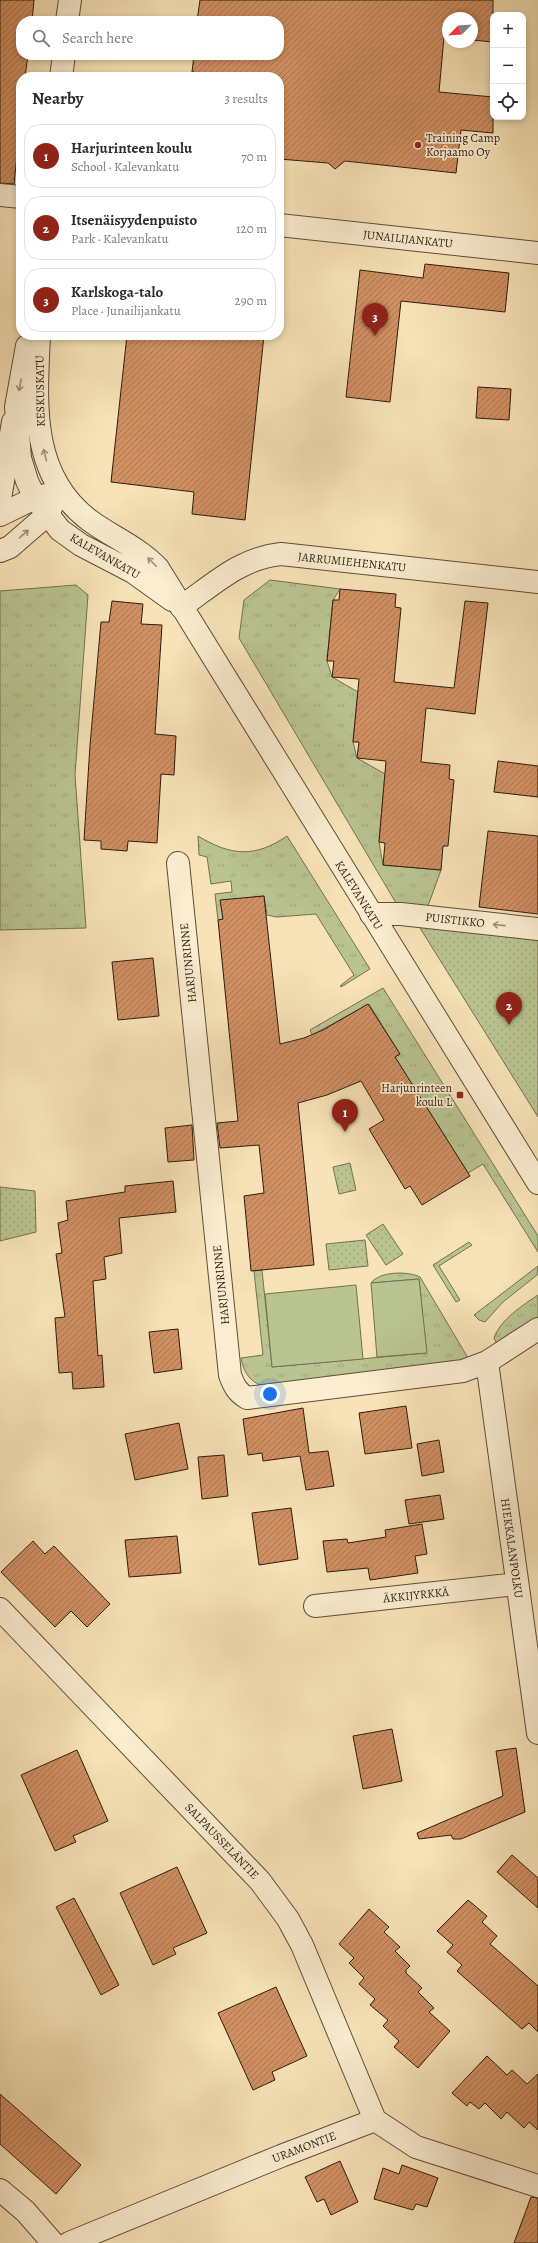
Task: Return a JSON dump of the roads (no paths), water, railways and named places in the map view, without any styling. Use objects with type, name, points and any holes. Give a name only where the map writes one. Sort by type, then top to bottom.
[{"type":"street","points":[[68,16],[70,0]]},
{"type":"street","points":[[62,72],[63,60]]},
{"type":"street","points":[[0,195],[16,197]]},
{"type":"street","name":"JUNAILIJANKATU","points":[[284,226],[538,253]]},
{"type":"street","name":"KESKUSKATU","points":[[29,340],[16,407],[20,458],[27,481],[41,507]]},
{"type":"street","name":"KESKUSKATU","points":[[39,340],[37,382],[38,415],[45,457],[60,491]]},
{"type":"street","points":[[0,499],[16,407]]},
{"type":"street","points":[[0,551],[10,547],[41,507],[60,491]]},
{"type":"street","name":"KALEVANKATU","points":[[60,491],[78,511],[93,523],[118,537],[150,560],[158,568],[538,1183]]},
{"type":"street","points":[[0,515],[41,507]]},
{"type":"street","name":"KALEVANKATU","points":[[41,507],[60,530],[81,544],[134,572],[181,607]]},
{"type":"street","name":"JARRUMIEHENKATU","points":[[181,607],[229,570],[266,556],[280,554],[538,582]]},
{"type":"street","name":"HARJUNRINNE","points":[[178,863],[230,1375],[234,1386],[239,1393],[247,1398],[463,1371],[487,1362],[538,1329]]},
{"type":"street","name":"PUISTIKKO","points":[[371,914],[401,914],[538,929]]},
{"type":"street","name":"HIEKKALANPOLKU","points":[[487,1362],[538,1733]]},
{"type":"street","name":"ÄKKIJYRKKÄ","points":[[315,1606],[517,1584]]},
{"type":"street","name":"SALPAUSSELÄNTIE","points":[[0,1609],[260,1881],[288,1919],[302,1945],[375,2120]]},
{"type":"street","points":[[375,2120],[416,2147],[538,2186]]},
{"type":"street","name":"URAMONTIE","points":[[69,2243],[281,2156],[375,2120]]},
{"type":"street","points":[[0,2190],[25,2211],[53,2243]]},
{"type":"place","name":"Training Camp Korjaamo Oy","points":[[418,145]]},
{"type":"place","name":"Karlskoga-talo","points":[[375,336]]},
{"type":"place","name":"Itsenäisyydenpuisto","points":[[509,1025]]},
{"type":"place","name":"Harjunrinteen koulu L","points":[[460,1095]]},
{"type":"place","name":"Harjurinteen koulu","points":[[345,1132]]}]
